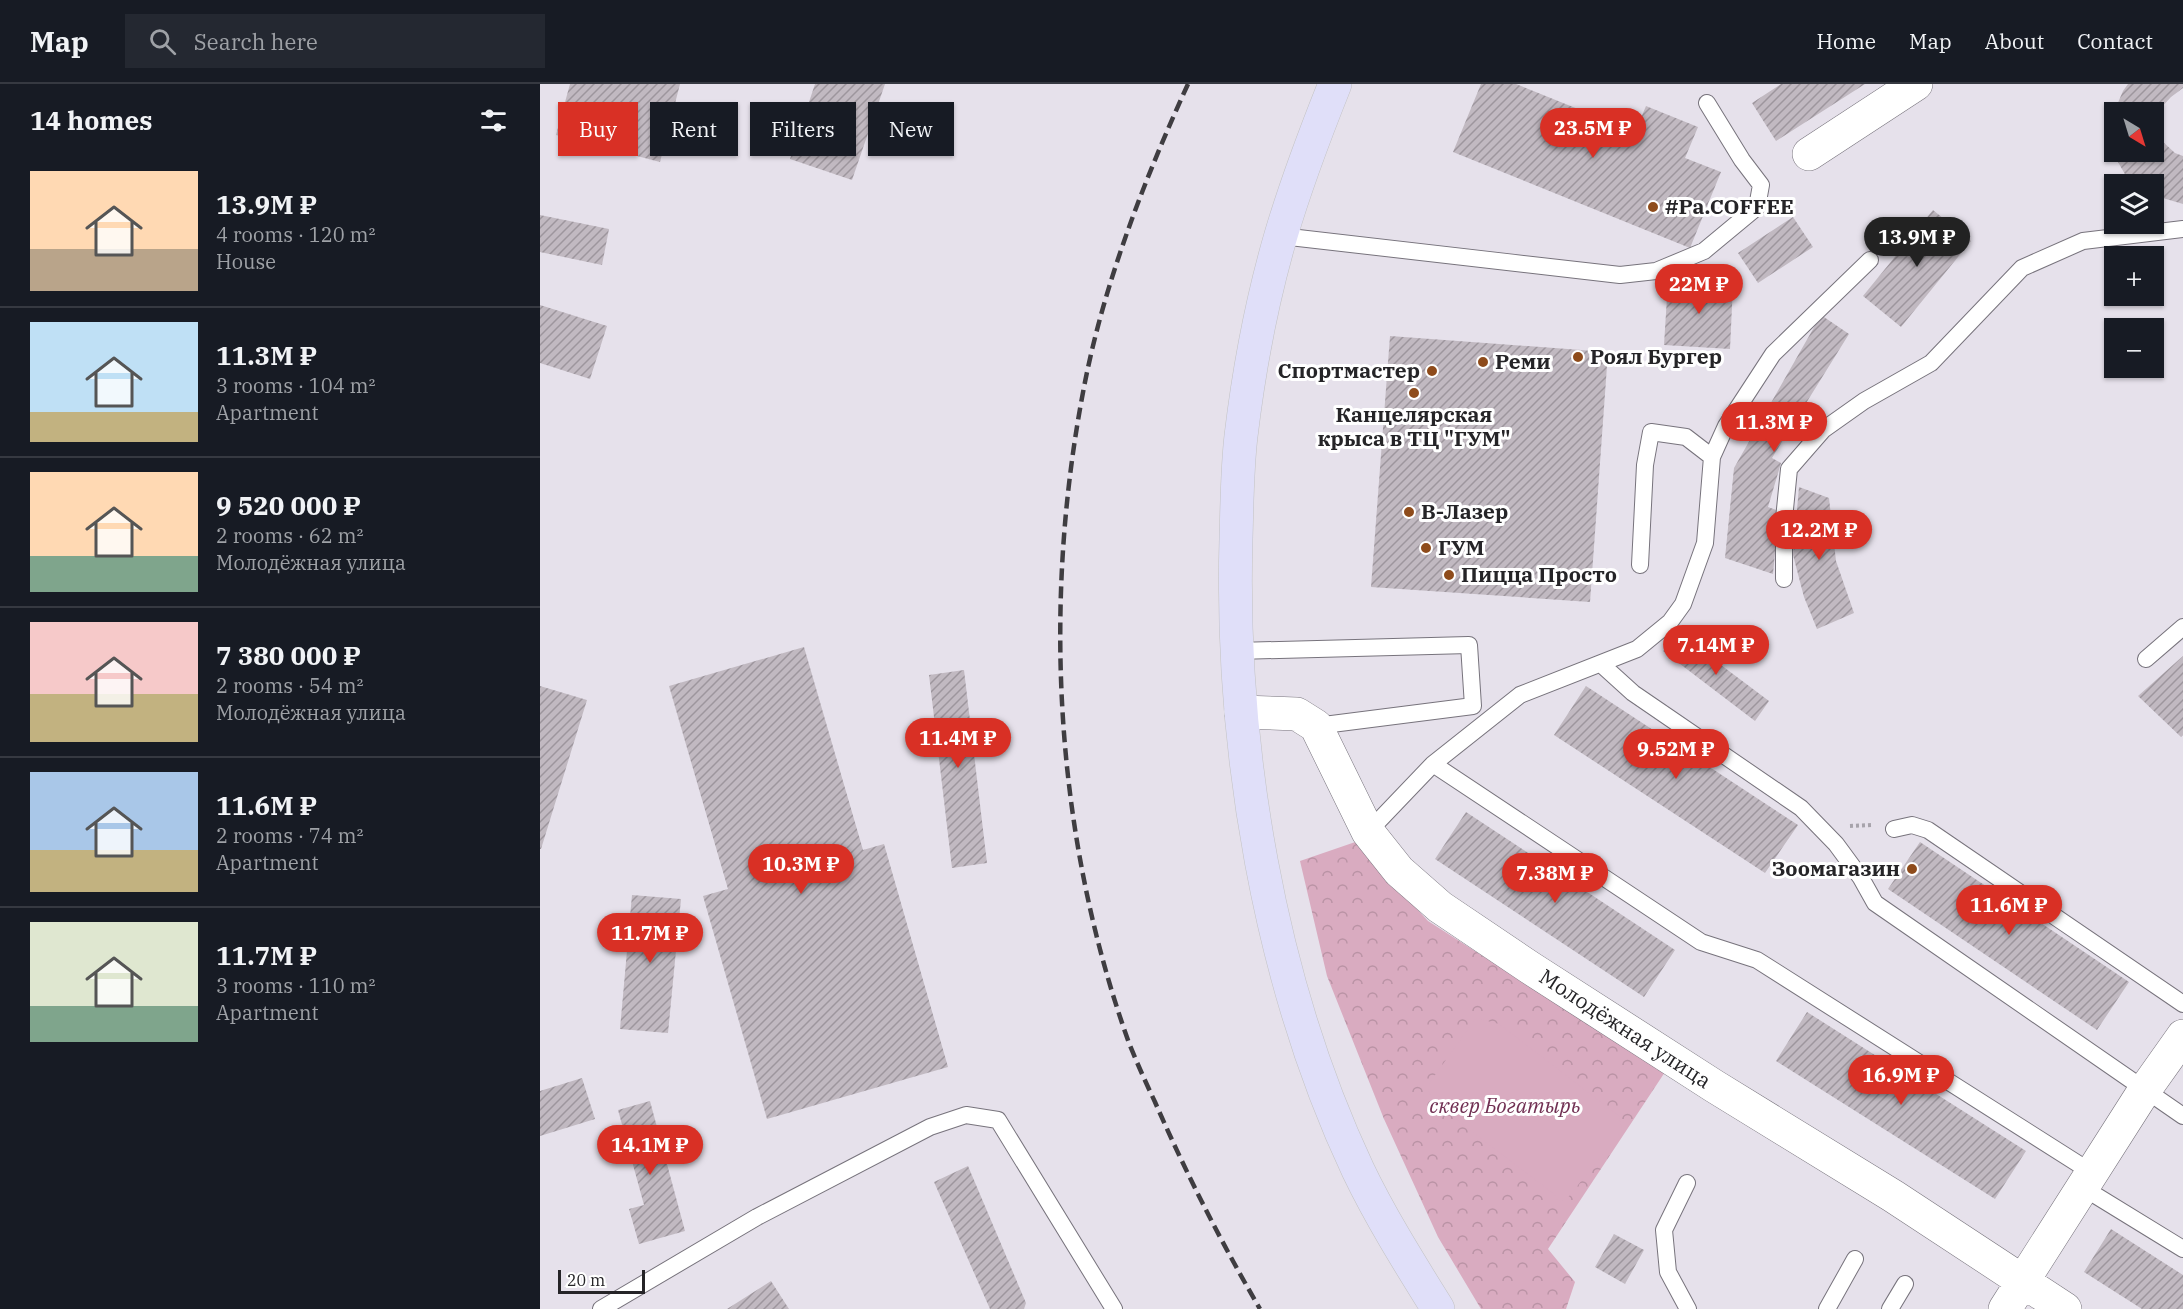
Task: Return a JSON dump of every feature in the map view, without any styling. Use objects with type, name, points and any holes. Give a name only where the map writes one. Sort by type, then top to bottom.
[{"type":"main road","points":[[1335,84],[1310,147],[1281,236],[1259,326],[1241,438],[1234,607],[1241,712],[1251,795],[1266,885],[1290,984],[1319,1074],[1358,1170],[1401,1251],[1438,1309]]},
{"type":"street","points":[[1809,154],[1916,84]]},
{"type":"street","points":[[1241,712],[1297,714],[1316,726]]},
{"type":"street","name":"Молодёжная улица","points":[[1316,726],[1368,832],[1399,871],[1440,907],[1538,974],[1893,1196],[2065,1309]]},
{"type":"street","points":[[2005,1309],[2144,1091],[2183,1036]]},
{"type":"lane","points":[[1281,236],[1620,275],[1656,271],[1704,251],[1756,207],[1761,185],[1742,160],[1707,103]]},
{"type":"lane","points":[[1784,579],[1784,519],[1789,469],[1823,430],[1863,401],[1931,363],[2022,268],[2083,241],[2183,229]]},
{"type":"lane","points":[[1368,832],[1433,764],[1520,695],[1637,649],[1656,636],[1670,622],[1683,604],[1705,543],[1712,457],[1726,426],[1773,354],[1870,260]]},
{"type":"lane","points":[[1640,565],[1645,465],[1651,432],[1686,437],[1712,457]]},
{"type":"lane","points":[[2146,659],[2183,627]]},
{"type":"lane","points":[[1237,651],[1469,645],[1473,706],[1316,726]]},
{"type":"lane","points":[[1600,664],[1634,693],[1801,808],[1836,844],[1861,878],[1875,903],[2183,1116]]},
{"type":"lane","points":[[1433,764],[1701,942],[1757,960],[2087,1180],[2183,1249]]},
{"type":"lane","points":[[1894,829],[1912,825],[1928,830],[2183,1004]]},
{"type":"lane","points":[[601,1309],[757,1217],[930,1127],[966,1115],[998,1120],[1114,1309]]},
{"type":"lane","points":[[1687,1183],[1664,1230],[1668,1272],[1689,1309]]},
{"type":"lane","points":[[1827,1309],[1855,1259]]},
{"type":"lane","points":[[1890,1309],[1905,1284]]},
{"type":"green space","name":"сквер Богатырь","points":[[1364,839],[1379,868],[1428,921],[1539,992],[1667,1069],[1548,1249],[1575,1282],[1566,1309],[1481,1309],[1438,1237],[1384,1119],[1327,976],[1300,861]]},
{"type":"green space","points":[[1476,1018],[1499,1024],[1619,1116],[1622,1130],[1566,1200],[1558,1201],[1554,1194],[1436,1104],[1428,1091],[1430,1082]]},
{"type":"building","points":[[570,84],[680,84],[675,102],[650,102],[650,156],[662,156],[660,162],[637,156],[638,102],[565,102]]},
{"type":"building","points":[[815,84],[885,84],[879,102],[868,102],[868,133],[852,180],[790,159],[791,156],[856,156],[856,102],[809,102]]},
{"type":"building","points":[[1481,84],[1516,84],[1635,132],[1646,106],[1698,127],[1685,158],[1721,172],[1690,248],[1453,152]]},
{"type":"building","points":[[1781,84],[1865,84],[1776,141],[1752,103]]},
{"type":"building","points":[[2128,84],[2183,84],[2183,88],[2164,105],[2164,102],[2118,102]]},
{"type":"building","points":[[2164,143],[2175,153],[2183,156],[2183,204],[2164,198],[2164,174],[2125,174],[2118,162],[2164,162]]},
{"type":"building","points":[[1933,210],[1971,241],[1901,327],[1863,296]]},
{"type":"building","points":[[540,215],[609,229],[602,265],[540,252]]},
{"type":"building","points":[[1793,217],[1813,247],[1758,283],[1738,253]]},
{"type":"building","points":[[1668,281],[1733,285],[1730,349],[1664,345]]},
{"type":"building","points":[[540,305],[607,326],[590,379],[540,363]]},
{"type":"building","points":[[1821,315],[1849,334],[1772,458],[1781,463],[1768,507],[1779,511],[1773,574],[1725,558],[1734,468]]},
{"type":"building","points":[[1390,336],[1608,352],[1590,602],[1371,587]]},
{"type":"building","points":[[1799,487],[1829,498],[1836,561],[1854,613],[1817,629],[1804,597],[1793,555]]},
{"type":"building","points":[[1677,632],[1769,701],[1755,721],[1663,651]]},
{"type":"building","points":[[804,647],[863,850],[884,844],[948,1067],[767,1119],[703,896],[728,889],[669,686]]},
{"type":"building","points":[[2183,656],[2183,735],[2181,737],[2138,696]]},
{"type":"building","points":[[964,670],[987,863],[952,868],[929,675]]},
{"type":"building","points":[[540,686],[587,700],[541,849],[540,849]]},
{"type":"building","points":[[1586,686],[1798,825],[1765,873],[1554,735]]},
{"type":"building","points":[[1466,812],[1675,950],[1644,997],[1435,859]]},
{"type":"building","points":[[1920,842],[2129,982],[2097,1030],[1888,889]]},
{"type":"building","points":[[632,895],[681,899],[668,1033],[620,1029]]},
{"type":"building","points":[[1807,1012],[2026,1151],[1995,1199],[1776,1061]]},
{"type":"building","points":[[582,1078],[595,1119],[540,1136],[540,1091]]},
{"type":"building","points":[[650,1101],[685,1231],[639,1244],[629,1209],[644,1205],[618,1110]]},
{"type":"building","points":[[968,1166],[1026,1303],[1024,1309],[990,1309],[934,1182]]},
{"type":"building","points":[[2111,1229],[2183,1275],[2183,1309],[2142,1309],[2084,1272]]},
{"type":"building","points":[[1614,1234],[1644,1250],[1625,1284],[1595,1267]]},
{"type":"building","points":[[771,1281],[789,1309],[727,1309]]},
{"type":"railway","points":[[1188,84],[1128,230],[1103,306],[1085,382],[1071,464],[1063,547],[1060,631],[1063,716],[1071,799],[1084,882],[1104,963],[1129,1043],[1192,1181],[1260,1309]]},
{"type":"place","name":"#Pa.COFFEE","points":[[1653,207]]},
{"type":"place","name":"Роял Бургер","points":[[1578,357]]},
{"type":"place","name":"Реми","points":[[1483,362]]},
{"type":"place","name":"Спортмастер","points":[[1432,371]]},
{"type":"place","name":"Канцелярская крыса в ТЦ \"ГУМ\"","points":[[1414,393]]},
{"type":"place","name":"В-Лазер","points":[[1409,512]]},
{"type":"place","name":"ГУМ","points":[[1426,548]]},
{"type":"place","name":"Пицца Просто","points":[[1449,575]]},
{"type":"place","name":"Зоомагазин","points":[[1912,869]]}]
